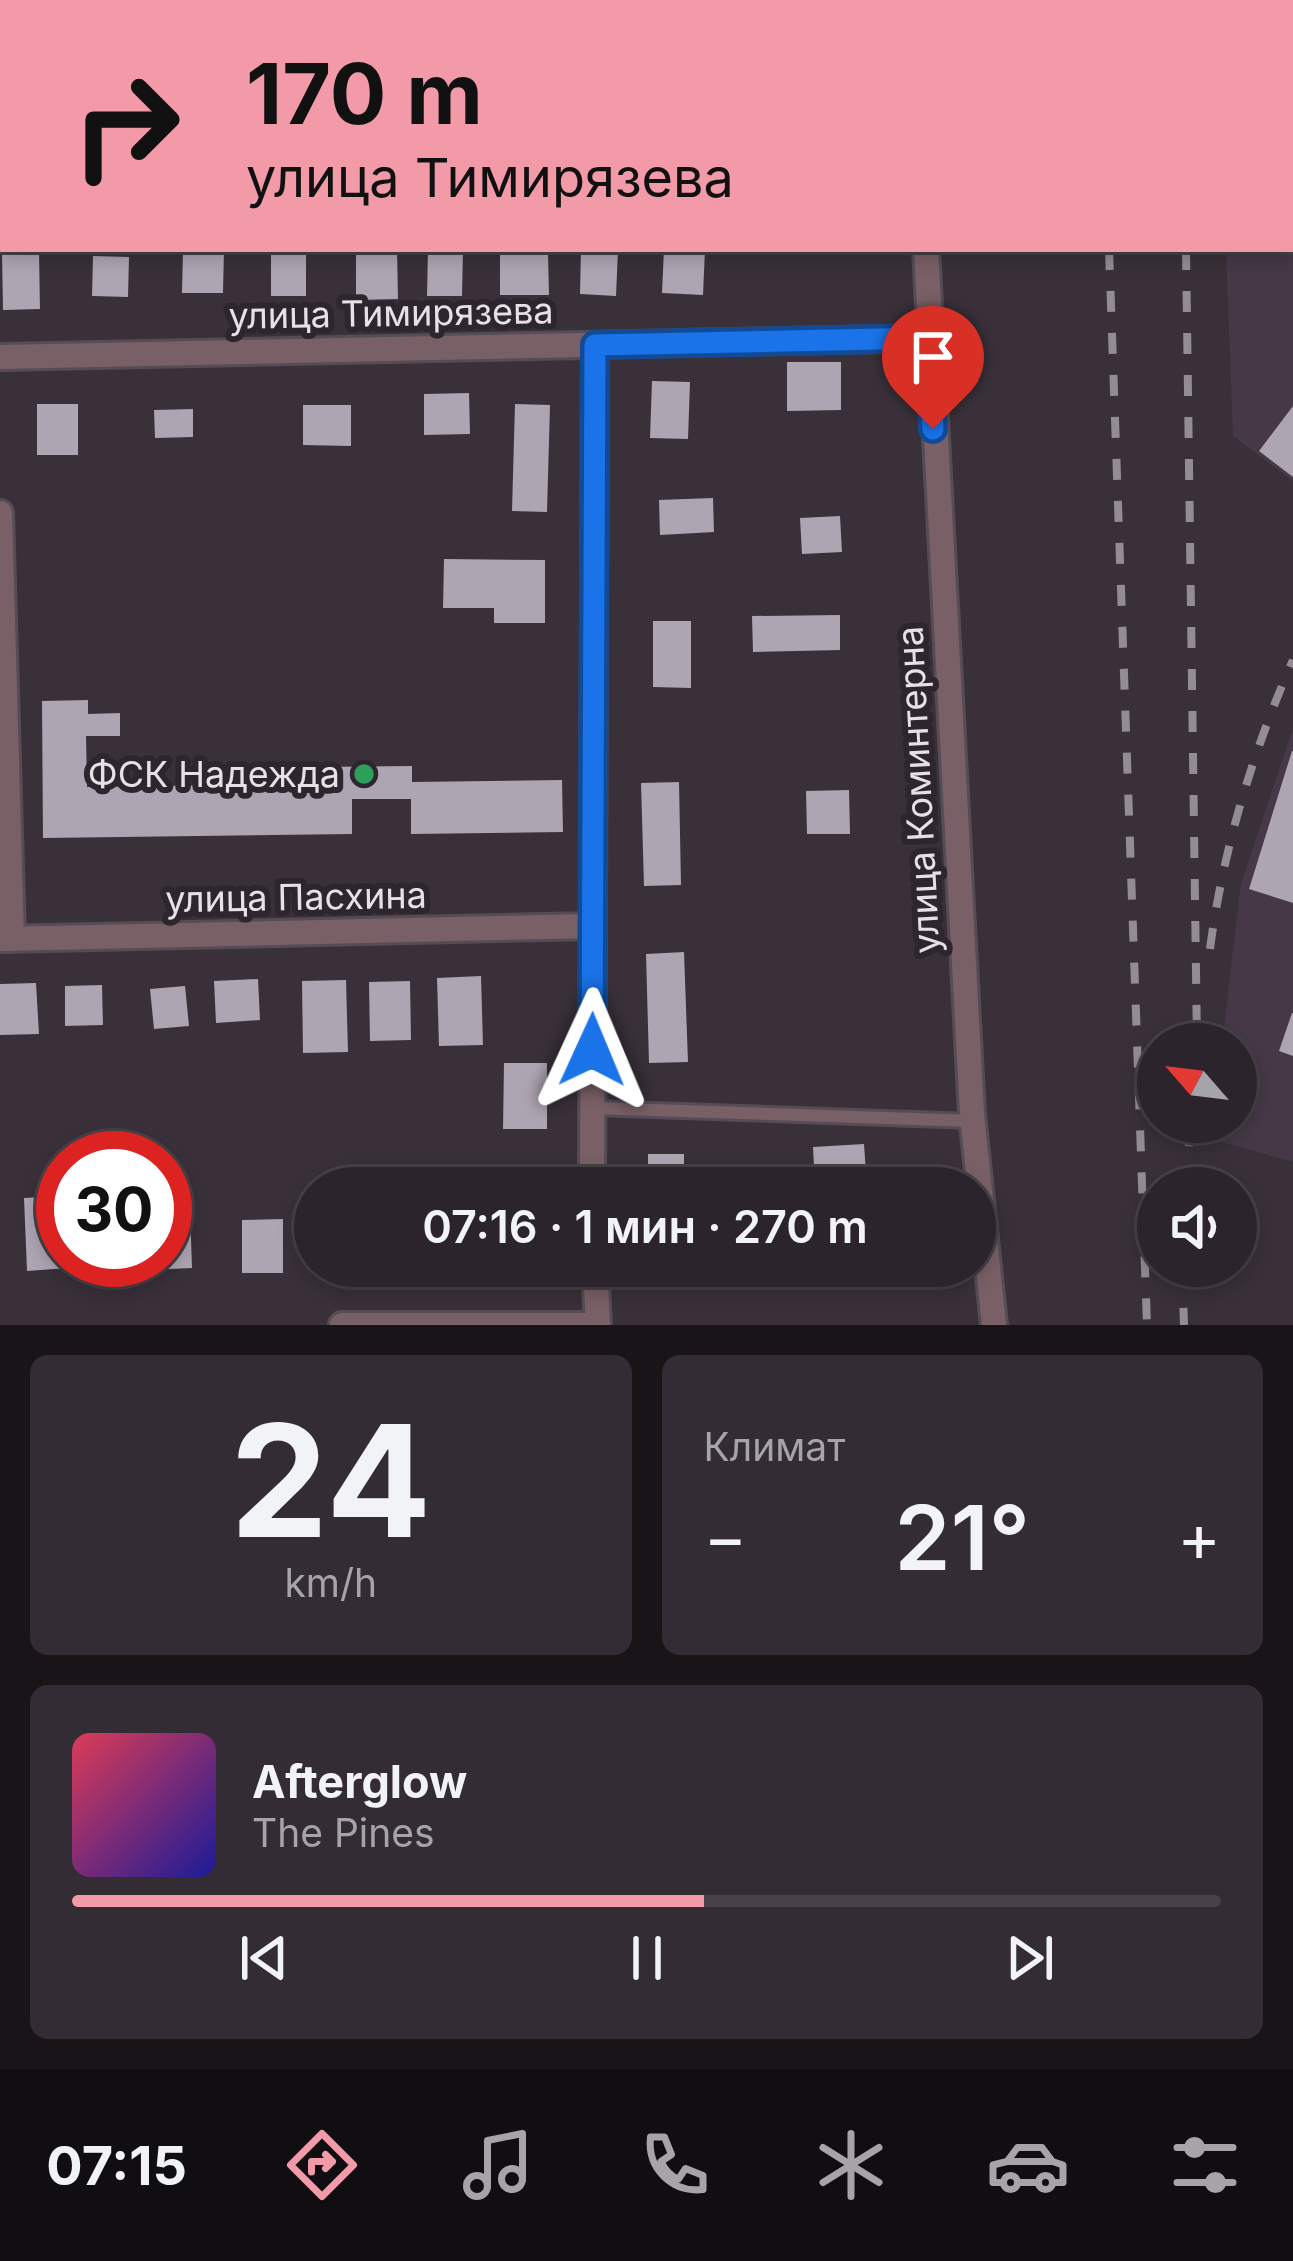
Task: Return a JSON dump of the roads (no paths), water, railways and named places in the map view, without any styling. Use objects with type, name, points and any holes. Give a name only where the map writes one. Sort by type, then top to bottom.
[{"type":"street","name":"улица Коминтерна","points":[[926,252],[973,1120],[994,1325]]},
{"type":"street","name":"улица Тимирязева","points":[[0,357],[928,338]]},
{"type":"street","points":[[592,1167],[595,345]]},
{"type":"street","points":[[0,513],[6,939]]},
{"type":"street","name":"улица Пасхина","points":[[6,939],[593,926]]},
{"type":"street","points":[[342,1325],[598,1325],[596,1287]]},
{"type":"lane","points":[[592,1108],[973,1120]]},
{"type":"railway","points":[[1109,252],[1147,1325]]},
{"type":"railway","points":[[1186,252],[1197,1023]]},
{"type":"railway","points":[[1210,949],[1241,801],[1293,660]]},
{"type":"railway","points":[[1187,1167],[1189,1143]]},
{"type":"railway","points":[[1183,1287],[1184,1325]]},
{"type":"place","name":"ФСК Надежда","points":[[364,774]]}]
